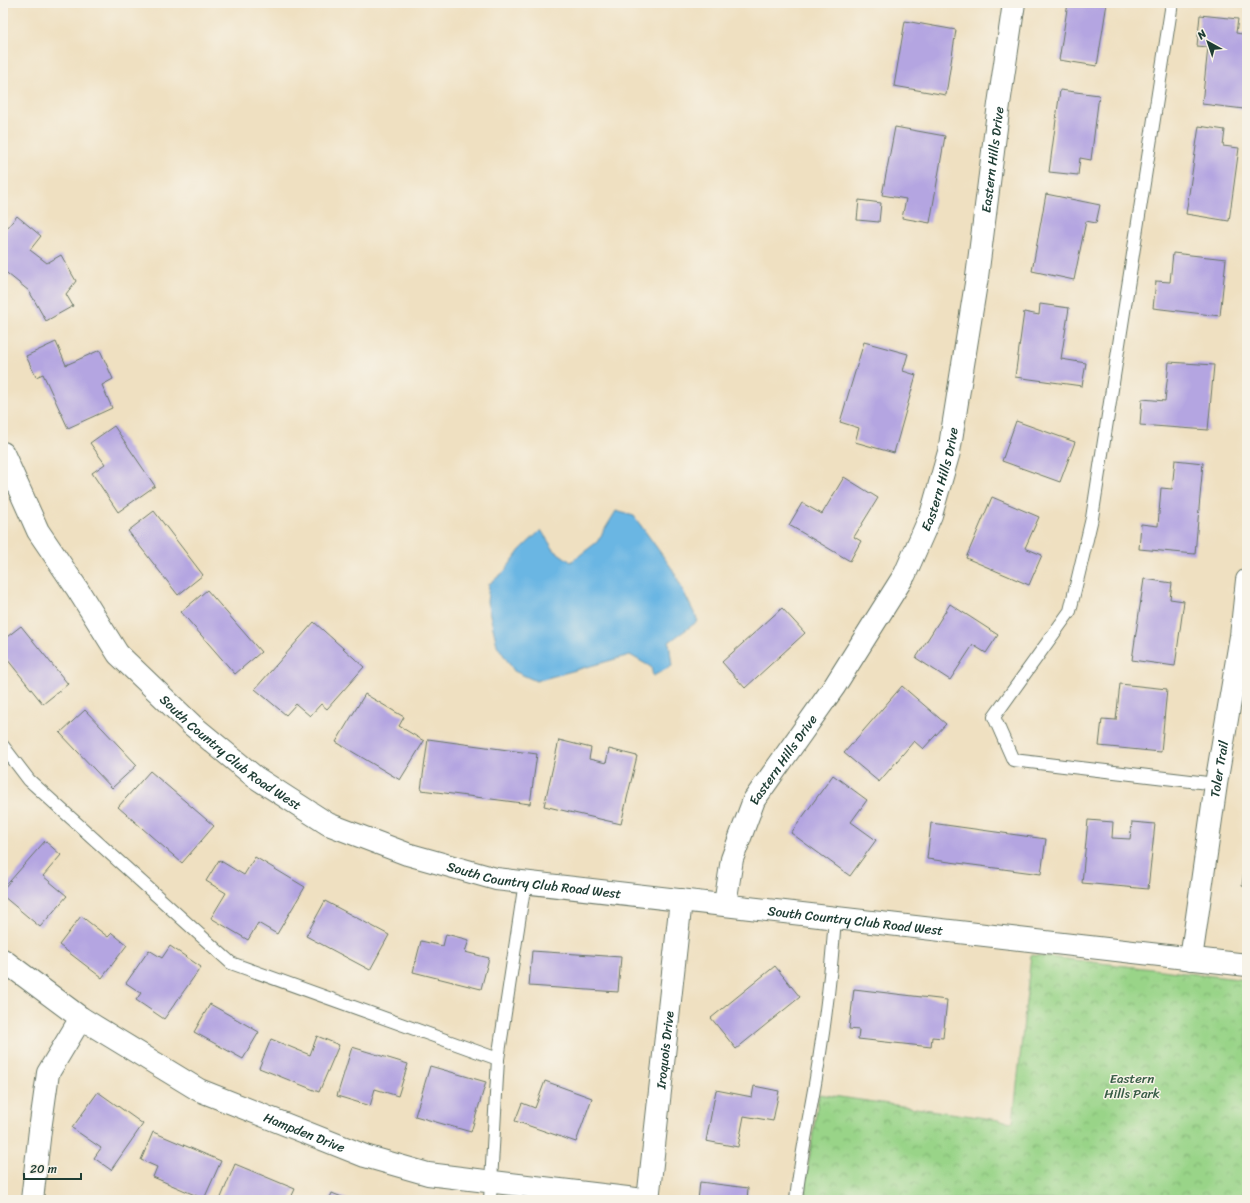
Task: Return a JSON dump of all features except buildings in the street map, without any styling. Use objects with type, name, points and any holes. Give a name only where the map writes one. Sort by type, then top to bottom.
[{"type":"street","name":"Eastern Hills Drive","points":[[725,904],[732,859],[754,800],[834,687],[906,574],[931,515],[949,452],[978,277],[999,104],[1014,3]]},
{"type":"street","name":"South Country Club Road West","points":[[3,453],[38,531],[76,587],[118,654],[192,725],[255,777],[328,824],[407,854],[496,879],[725,904],[1247,965]]},
{"type":"street","name":"Toler Trail","points":[[1191,959],[1216,784],[1244,636],[1247,580]]},
{"type":"street","name":"Iroquois Drive","points":[[648,1200],[681,900]]},
{"type":"street","name":"Hampden Drive","points":[[3,960],[81,1018],[199,1090],[365,1156],[491,1191],[644,1200]]},
{"type":"street","points":[[32,1200],[48,1073],[81,1018]]},
{"type":"lane","points":[[1172,3],[1092,518],[1070,611],[994,717],[1013,760],[1216,784]]},
{"type":"lane","points":[[3,746],[29,780],[231,963],[498,1059]]},
{"type":"lane","points":[[491,1191],[498,1059],[525,882]]},
{"type":"lane","points":[[796,1200],[828,996],[835,917]]},
{"type":"green space","name":"Eastern Hills Park","points":[[1031,955],[1247,980],[1247,1200],[803,1200],[819,1094],[1013,1122]]},
{"type":"water","points":[[616,511],[634,516],[673,570],[698,621],[669,642],[672,666],[653,676],[651,667],[630,655],[536,681],[514,671],[497,645],[487,602],[489,584],[504,572],[520,550],[541,530],[554,550],[571,562],[597,542]]}]
